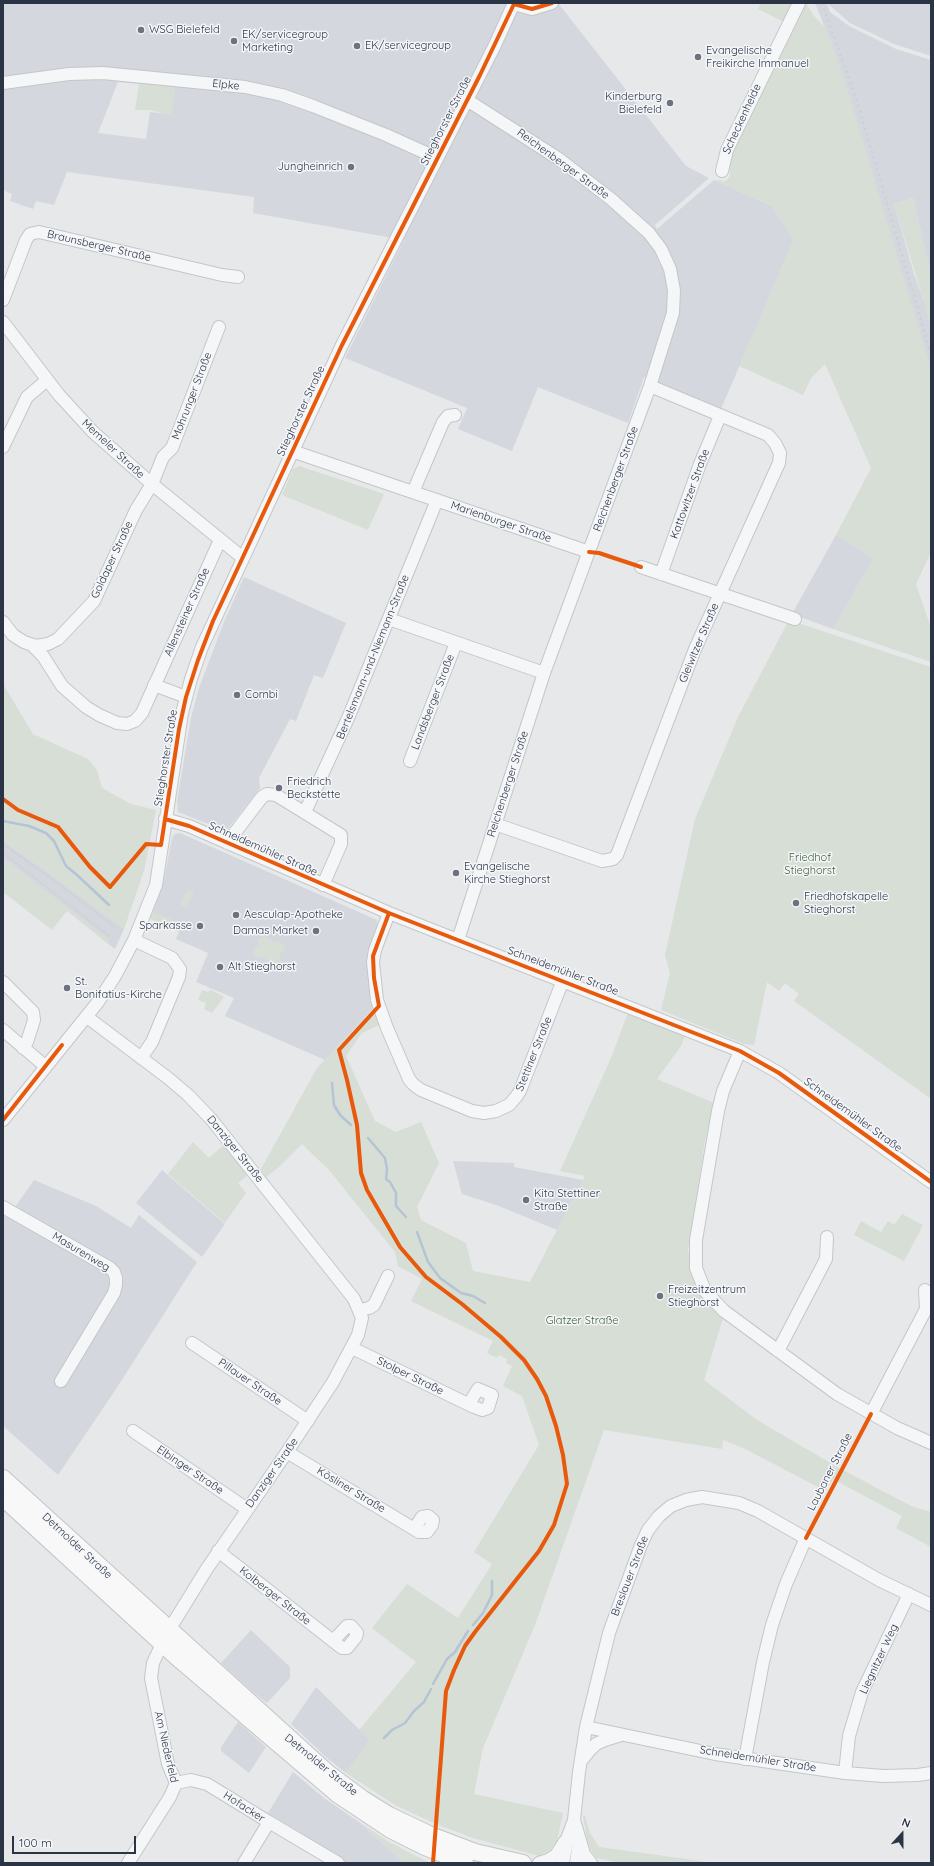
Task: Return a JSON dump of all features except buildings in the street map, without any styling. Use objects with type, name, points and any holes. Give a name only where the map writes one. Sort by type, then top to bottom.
[{"type":"main road","name":"Detmolder Straße","points":[[3,1478],[166,1637],[305,1768],[356,1809],[409,1840],[465,1863]]},
{"type":"main road","name":"Detmolder Straße","points":[[3,1498],[308,1756],[363,1799],[389,1815],[444,1841],[475,1852],[523,1863]]},
{"type":"street","name":"Stieghorster Straße","points":[[3,1120],[45,1066],[87,1017],[115,976],[134,940],[157,879],[165,819],[186,697],[205,640],[342,345],[467,100],[514,4],[532,9],[552,3]]},
{"type":"street","name":"Scheckenheide","points":[[722,171],[727,150],[799,3]]},
{"type":"street","name":"Elpke","points":[[3,83],[69,74],[103,73],[245,87],[314,106],[380,132],[437,158]]},
{"type":"street","name":"Reichenberger Straße","points":[[458,940],[544,673],[650,386],[673,313],[674,290],[670,269],[661,249],[642,226],[611,199],[565,163],[467,100]]},
{"type":"street","name":"Braunsberger Straße","points":[[3,300],[26,240],[30,234],[39,232],[222,275],[238,277]]},
{"type":"street","name":"Memeler Straße","points":[[3,322],[47,380],[93,432],[152,484],[243,558]]},
{"type":"street","name":"Mohrunger Straße","points":[[152,484],[163,457],[172,448],[219,327]]},
{"type":"street","points":[[3,447],[27,397],[47,380]]},
{"type":"street","name":"Gleiwitzer Straße","points":[[495,824],[602,861],[613,859],[620,848],[695,649],[779,464],[780,453],[775,443],[768,435],[650,386]]},
{"type":"street","points":[[413,492],[444,422],[448,416],[455,415]]},
{"type":"street","name":"Kattowitzer Straße","points":[[661,574],[700,464],[720,416]]},
{"type":"street","name":"Marienburger Straße","points":[[292,451],[589,552]]},
{"type":"street","name":"Goldaper Straße","points":[[53,643],[97,597],[136,510],[152,484]]},
{"type":"street","name":"Bertelsmann-und-Niemann-Straße","points":[[304,812],[350,716],[437,500]]},
{"type":"street","name":"Allensteiner Straße","points":[[3,622],[13,635],[32,645],[62,686],[79,701],[98,715],[122,724],[128,724],[137,719],[142,713],[220,540]]},
{"type":"street","points":[[640,567],[795,619]]},
{"type":"street","name":"Landsberger Straße","points":[[389,619],[544,673]]},
{"type":"street","points":[[32,645],[53,643]]},
{"type":"street","points":[[48,665],[47,656],[53,643]]},
{"type":"street","name":"Landsberger Straße","points":[[410,761],[456,643]]},
{"type":"street","points":[[154,685],[186,697]]},
{"type":"street","name":"Schneidemühler Straße","points":[[227,843],[260,799],[267,794],[276,795],[341,835],[341,844],[323,885]]},
{"type":"street","name":"Schneidemühler Straße","points":[[165,819],[179,822],[389,913],[563,980],[740,1051],[779,1072],[931,1182]]},
{"type":"street","name":"Stettiner Straße","points":[[389,913],[375,950],[373,962],[377,1000],[387,1028],[412,1084],[421,1090],[472,1111],[484,1113],[496,1111],[509,1105],[516,1098],[563,980]]},
{"type":"street","points":[[134,940],[172,958],[180,970],[179,977],[152,1042],[140,1058]]},
{"type":"street","points":[[3,982],[33,1012],[34,1020],[28,1042],[24,1048]]},
{"type":"street","name":"Danziger Straße","points":[[87,1017],[188,1095],[211,1119],[349,1293],[360,1310],[362,1318],[361,1327],[352,1348],[333,1382],[287,1452],[218,1551],[166,1637]]},
{"type":"street","points":[[3,1030],[45,1066]]},
{"type":"street","points":[[740,1051],[723,1091],[718,1111],[696,1240],[696,1268],[705,1291],[717,1305],[837,1394],[897,1428],[931,1443]]},
{"type":"street","name":"Masurenweg","points":[[3,1207],[110,1268],[114,1272],[116,1278],[114,1292],[60,1380]]},
{"type":"street","points":[[778,1351],[826,1259],[827,1238]]},
{"type":"street","points":[[360,1310],[374,1305],[388,1276]]},
{"type":"street","points":[[871,1414],[926,1309],[925,1290]]},
{"type":"street","name":"Pillauer Straße","points":[[192,1343],[308,1420]]},
{"type":"street","name":"Stolper Straße","points":[[352,1348],[469,1404]]},
{"type":"street","name":"Elbinger Straße","points":[[133,1432],[247,1509]]},
{"type":"street","name":"Kösliner Straße","points":[[287,1452],[414,1529]]},
{"type":"street","name":"Breslauer Straße","points":[[576,1863],[574,1820],[580,1763],[586,1727],[609,1633],[619,1603],[648,1530],[671,1506],[686,1500],[702,1497],[739,1503],[758,1511],[879,1580],[931,1605]]},
{"type":"street","points":[[745,1759],[763,1662],[772,1625],[786,1584],[806,1538]]},
{"type":"street","name":"Kolberger Straße","points":[[218,1551],[332,1641]]},
{"type":"street","name":"Liegnitzer Weg","points":[[845,1772],[849,1736],[862,1692],[909,1594]]},
{"type":"street","name":"Am Niederfeld","points":[[128,1863],[170,1797],[176,1783],[168,1764],[151,1678],[153,1663],[166,1637]]},
{"type":"street","name":"Schneidemühler Straße","points":[[586,1727],[745,1759],[884,1776],[931,1773]]},
{"type":"street","points":[[580,1763],[596,1744],[604,1740],[624,1735]]},
{"type":"street","name":"Hofacker","points":[[176,1783],[191,1780],[207,1784],[269,1822],[244,1863]]},
{"type":"street","points":[[269,1822],[338,1863]]},
{"type":"street","points":[[539,1863],[556,1855],[574,1838]]},
{"type":"street","name":"Breslauer Straße","points":[[564,1863],[574,1838]]},
{"type":"street","name":"Breslauer Straße","points":[[574,1838],[591,1863]]},
{"type":"shaded area","points":[[3,3],[558,3],[686,166],[709,178],[655,225],[657,229],[714,180],[772,206],[794,239],[721,409],[644,377],[628,423],[538,387],[512,451],[458,429],[467,408],[345,358],[404,240],[253,213],[254,197],[67,172],[54,205],[36,201],[33,209],[10,201],[12,194],[3,190]],"holes":[[[118,82],[175,87],[171,114],[150,112],[146,139],[98,133]]]},
{"type":"shaded area","points":[[815,3],[827,3],[830,12],[849,26],[896,49],[931,60],[931,275],[913,198],[894,204],[914,274],[931,320],[931,396],[837,58]]},
{"type":"shaded area","points":[[827,3],[931,3],[931,56],[894,44],[850,23]]},
{"type":"shaded area","points":[[836,535],[874,558],[833,629],[792,614]]},
{"type":"shaded area","points":[[244,577],[346,623],[323,678],[314,675],[296,721],[290,719],[259,778],[260,788],[226,831],[178,812],[177,801],[191,718],[199,688],[224,622]]},
{"type":"shaded area","points":[[180,833],[377,920],[378,927],[367,955],[372,1005],[371,1010],[325,1060],[225,1016],[234,998],[196,982],[208,953],[176,939],[179,932],[151,918],[164,880],[172,838],[175,834]]},
{"type":"shaded area","points":[[3,841],[48,872],[124,929],[115,949],[107,943],[109,940],[3,858]]},
{"type":"shaded area","name":"Kita Stettiner Straße","points":[[453,1161],[514,1163],[514,1167],[583,1180],[557,1230],[499,1206],[462,1194]]},
{"type":"shaded area","points":[[162,1170],[225,1224],[202,1257],[136,1203]]},
{"type":"shaded area","points":[[34,1180],[96,1206],[131,1228],[139,1215],[197,1262],[118,1386],[58,1475],[3,1426],[3,1215],[8,1217]]},
{"type":"shaded area","points":[[251,1630],[290,1667],[290,1678],[267,1703],[221,1663]]},
{"type":"shaded area","points":[[316,1687],[370,1740],[346,1773],[327,1758],[291,1724]]},
{"type":"shaded area","points":[[238,1722],[266,1747],[249,1773],[221,1751],[221,1747]]},
{"type":"shaded area","points":[[293,1772],[324,1798],[359,1822],[404,1863],[345,1863],[335,1854],[268,1813]]},
{"type":"green space","points":[[761,3],[796,3],[786,23],[758,9]]},
{"type":"green space","points":[[803,3],[806,3],[814,16],[825,27],[837,58],[931,369],[931,552],[916,584],[931,628],[931,662],[833,629],[874,558],[836,535],[871,468],[825,364],[811,378],[803,395],[739,366],[794,239],[772,206],[714,180],[726,181],[730,176],[729,158]]},
{"type":"green space","points":[[139,83],[175,87],[172,115],[150,110],[135,110]]},
{"type":"green space","points":[[913,198],[931,275],[931,331],[926,308],[894,204]]},
{"type":"green space","points":[[299,466],[384,494],[368,530],[282,495],[293,469]]},
{"type":"green space","name":"Friedhof Stieghorst","points":[[789,620],[931,667],[931,1099],[794,1001],[799,994],[785,983],[779,991],[767,982],[754,1045],[744,1044],[661,1010],[670,973],[665,955],[695,819],[739,715]]},
{"type":"green space","points":[[3,684],[33,734],[88,759],[97,770],[102,788],[131,804],[156,810],[144,871],[124,929],[48,872],[3,841]]},
{"type":"green space","points":[[3,858],[110,940],[107,943],[67,911],[52,930],[3,892]]},
{"type":"green space","points":[[187,889],[194,892],[187,908],[180,905]]},
{"type":"green space","points":[[153,912],[183,924],[180,932],[150,919]]},
{"type":"green space","points":[[264,936],[273,941],[281,942],[285,946],[285,950],[280,954],[280,960],[276,964],[270,964],[265,958],[258,958],[254,956],[254,949],[259,945],[258,939]]},
{"type":"green space","points":[[202,990],[208,992],[211,990],[224,997],[212,1013],[204,1009],[206,1003],[198,1000]]},
{"type":"green space","name":"Glatzer Straße","points":[[372,1005],[379,1025],[362,1033],[346,1056],[375,1121],[396,1132],[421,1122],[439,1163],[417,1207],[421,1220],[466,1243],[473,1271],[530,1282],[585,1176],[560,1171],[611,1058],[628,1013],[685,1036],[681,1046],[657,1079],[714,1103],[705,1141],[688,1250],[692,1272],[699,1289],[712,1308],[723,1318],[704,1380],[757,1420],[839,1468],[911,1506],[931,1512],[931,1547],[896,1528],[902,1516],[833,1479],[826,1491],[743,1448],[723,1440],[722,1449],[604,1430],[535,1625],[483,1748],[474,1794],[563,1813],[557,1841],[551,1849],[539,1856],[473,1838],[436,1824],[395,1805],[346,1773],[370,1740],[359,1730],[416,1662],[372,1628],[407,1584],[458,1618],[492,1564],[474,1552],[539,1445],[522,1396],[503,1386],[512,1366],[506,1363],[507,1359],[499,1355],[497,1358],[487,1353],[493,1341],[411,1301],[422,1279],[398,1266],[395,1252],[329,1170],[302,1144],[279,1167],[266,1177],[261,1169],[317,1068],[371,1010]]},
{"type":"green space","points":[[193,1142],[209,1158],[225,1144],[249,1174],[238,1183],[246,1193],[225,1223],[168,1174]]},
{"type":"green space","points":[[902,1214],[923,1225],[904,1261],[854,1235],[861,1221],[881,1232],[888,1221],[894,1225]]},
{"type":"green space","points":[[583,1816],[585,1816],[590,1833],[599,1847],[715,1863],[620,1863],[596,1858],[588,1845]]},
{"type":"green space","points":[[359,1822],[389,1842],[430,1863],[404,1863]]},
{"type":"waterway","points":[[3,821],[29,826],[46,833],[54,841],[66,866],[109,905]]},
{"type":"waterway","points":[[332,1083],[334,1105],[340,1115],[351,1125]]},
{"type":"waterway","points":[[368,1138],[385,1158],[387,1169],[386,1179],[390,1182],[396,1193],[396,1206],[406,1217]]},
{"type":"waterway","points":[[417,1232],[428,1262],[440,1278],[461,1293],[473,1296],[485,1303]]},
{"type":"waterway","points":[[473,1625],[483,1613],[492,1595],[492,1581]]},
{"type":"waterway","points":[[433,1684],[447,1659],[455,1652],[468,1631]]},
{"type":"waterway","points":[[384,1738],[392,1730],[405,1723],[414,1711],[424,1702],[431,1689]]},
{"type":"tram line","points":[[3,844],[115,927]]},
{"type":"tram line","points":[[3,853],[109,936]]},
{"type":"railway","points":[[822,3],[858,104],[931,354]]},
{"type":"cycle path","points":[[3,799],[18,810],[58,827],[90,867],[110,887],[146,844],[161,845],[179,729],[186,697],[213,621],[342,345],[480,75],[514,4],[532,9],[552,3]]},
{"type":"cycle path","points":[[589,552],[599,553],[641,567]]},
{"type":"cycle path","points":[[165,819],[189,826],[389,913],[740,1051],[779,1073],[931,1182]]},
{"type":"cycle path","points":[[389,913],[373,956],[374,978],[379,1006],[339,1050],[357,1125],[361,1173],[367,1190],[400,1247],[426,1277],[462,1304],[501,1337],[524,1360],[537,1379],[546,1396],[556,1426],[563,1455],[567,1484],[554,1525],[539,1551],[465,1646],[446,1691],[433,1863]]},
{"type":"cycle path","points":[[3,1120],[62,1045]]},
{"type":"cycle path","name":"Laubaner Straße","points":[[806,1538],[871,1414]]},
{"type":"place","name":"WSG Bielefeld","points":[[141,30]]},
{"type":"place","name":"EK/servicegroup Marketing","points":[[234,41]]},
{"type":"place","name":"EK/servicegroup","points":[[357,46]]},
{"type":"place","name":"Evangelische Freikirche Immanuel","points":[[698,57]]},
{"type":"place","name":"Kinderburg Bielefeld","points":[[670,103]]},
{"type":"place","name":"Jungheinrich","points":[[351,167]]},
{"type":"place","name":"Combi","points":[[237,695]]},
{"type":"place","name":"Friedrich Beckstette","points":[[279,788]]},
{"type":"place","name":"Evangelische Kirche Stieghorst","points":[[456,873]]},
{"type":"place","name":"Friedhofskapelle Stieghorst","points":[[796,903]]},
{"type":"place","name":"Aesculap-Apotheke","points":[[236,915]]},
{"type":"place","name":"Sparkasse","points":[[200,926]]},
{"type":"place","name":"Damas Market","points":[[316,931]]},
{"type":"place","name":"Alt Stieghorst","points":[[220,967]]},
{"type":"place","name":"St. Bonifatius-Kirche","points":[[67,988]]},
{"type":"place","name":"Kita Stettiner Straße","points":[[526,1200]]},
{"type":"place","name":"Freizeitzentrum Stieghorst","points":[[660,1296]]}]
